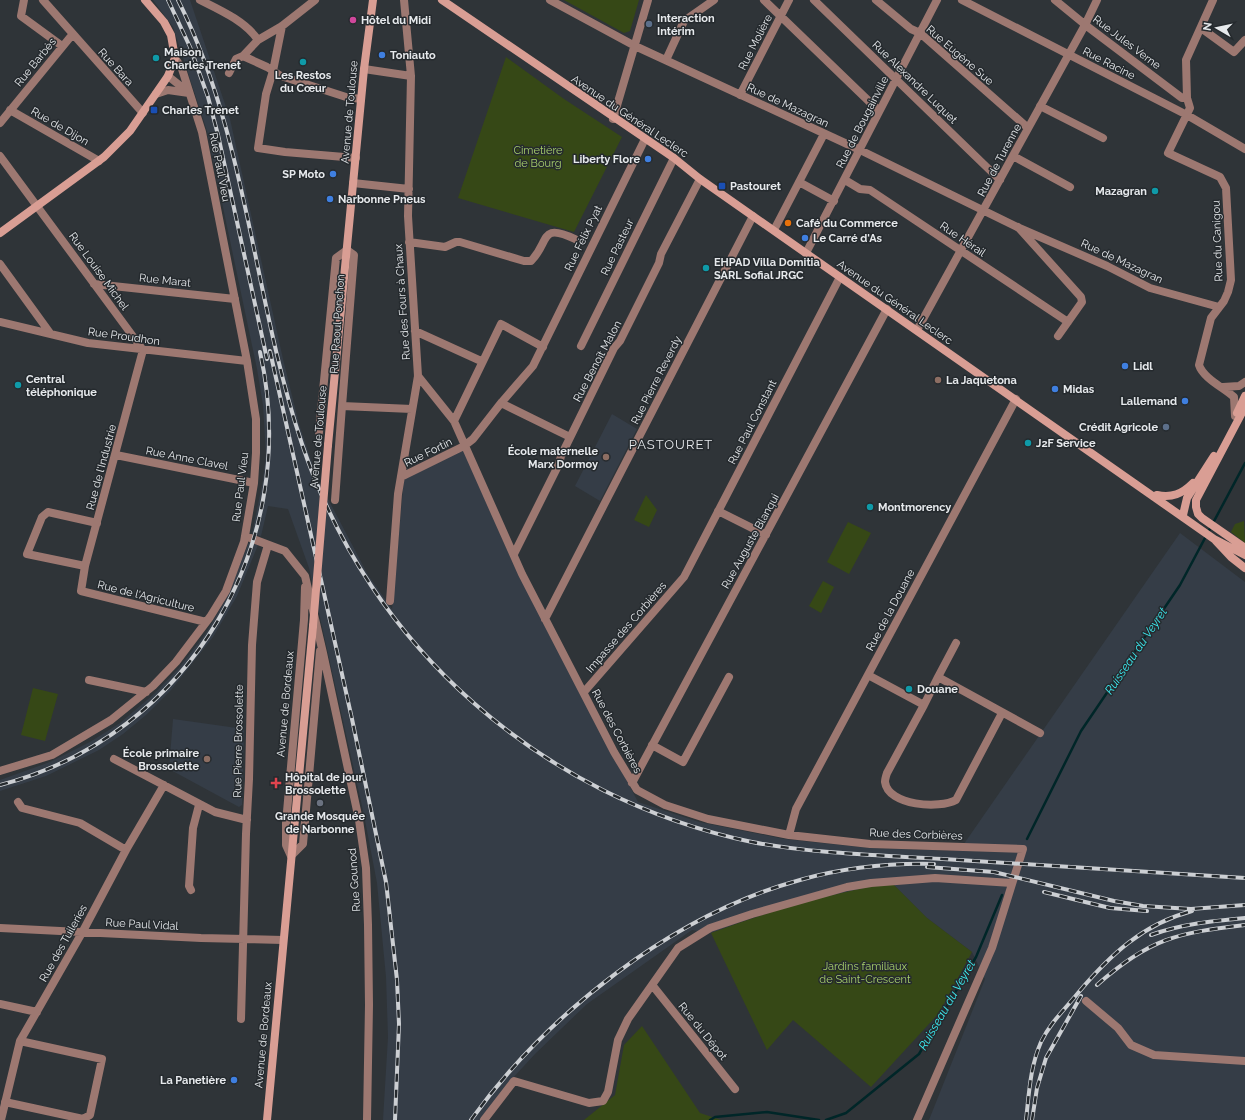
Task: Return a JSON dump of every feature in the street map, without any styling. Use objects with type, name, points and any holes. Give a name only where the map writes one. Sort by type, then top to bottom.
[{"type":"main road","points":[[0,233],[99,161],[130,131],[170,73],[175,55],[171,35],[164,22],[144,0]]},
{"type":"main road","name":"Avenue du Général Leclerc","points":[[442,0],[485,28],[613,119],[674,158],[700,179],[1183,515],[1214,539],[1245,555]]},
{"type":"main road","name":"Avenue du Général Leclerc","points":[[450,0],[485,28]]},
{"type":"main road","name":"Avenue de Toulouse","points":[[313,626],[328,445],[361,99],[372,2]]},
{"type":"main road","points":[[1183,515],[1187,498],[1217,451],[1245,396]]},
{"type":"main road","points":[[1245,407],[1196,500],[1198,514],[1202,518],[1245,548]]},
{"type":"main road","points":[[1153,495],[1167,497],[1177,495],[1187,489],[1202,474]]},
{"type":"main road","name":"Avenue du Général Leclerc","points":[[1214,539],[1231,557],[1245,568]]},
{"type":"main road","name":"Avenue de Bordeaux","points":[[266,1120],[313,626]]},
{"type":"street","points":[[24,0],[21,16],[62,46]]},
{"type":"street","name":"Rue Bara","points":[[43,0],[72,35],[143,113]]},
{"type":"street","points":[[200,0],[235,20],[254,34],[258,40]]},
{"type":"street","points":[[229,73],[236,59],[243,56],[258,40],[282,26],[315,0]]},
{"type":"street","name":"Rue des Fours à Chaux","points":[[390,601],[398,494],[418,376],[409,242],[411,76],[404,0]]},
{"type":"street","name":"Rue de Mazagran","points":[[550,0],[635,46],[860,150],[1018,226],[1107,266],[1150,288],[1219,308]]},
{"type":"street","points":[[613,119],[648,0]]},
{"type":"street","points":[[666,60],[684,21],[714,0]]},
{"type":"street","points":[[764,0],[879,111]]},
{"type":"street","name":"Rue Molière","points":[[740,95],[789,0]]},
{"type":"street","name":"Rue Alexandre Luquet","points":[[814,0],[1000,180]]},
{"type":"street","name":"Rue Eugène Sue","points":[[876,0],[911,29],[920,33],[1028,128]]},
{"type":"street","name":"Rue de Bougainville","points":[[806,253],[937,0]]},
{"type":"street","name":"Rue Racine","points":[[962,0],[1187,115],[1245,148]]},
{"type":"street","name":"Rue Jules Verne","points":[[1055,0],[1085,25],[1182,98],[1187,98]]},
{"type":"street","name":"Rue de Turenne","points":[[918,330],[1085,25],[1097,0]]},
{"type":"street","points":[[1187,115],[1190,108],[1187,98],[1186,60],[1213,0]]},
{"type":"street","points":[[282,26],[273,70],[266,94],[259,132],[258,148],[285,152],[356,158]]},
{"type":"street","points":[[1201,28],[1234,52],[1245,40]]},
{"type":"street","name":"Rue Barbès","points":[[0,123],[72,35]]},
{"type":"street","name":"Rue Paul Vieu","points":[[0,771],[52,755],[111,720],[146,692],[176,662],[206,622],[226,590],[245,536],[254,483],[256,419],[247,361],[202,132],[184,74],[175,55]]},
{"type":"street","points":[[243,56],[273,70],[281,76],[346,97],[361,99]]},
{"type":"street","points":[[364,69],[411,76]]},
{"type":"street","points":[[170,73],[184,74]]},
{"type":"street","points":[[170,73],[189,93]]},
{"type":"street","points":[[156,94],[168,90],[189,93]]},
{"type":"street","points":[[1040,106],[1103,138]]},
{"type":"street","name":"Rue de Dijon","points":[[10,110],[99,161]]},
{"type":"street","name":"Rue du Canigou","points":[[1187,115],[1168,153],[1220,177],[1226,188],[1230,280],[1228,292],[1212,318],[1199,365],[1200,370],[1206,376],[1223,387],[1234,397],[1235,416]]},
{"type":"street","points":[[774,230],[824,134]]},
{"type":"street","name":"Rue Félix Pyat","points":[[501,403],[533,366],[588,246],[644,139]]},
{"type":"street","name":"Rue Louise Michel","points":[[0,156],[143,350]]},
{"type":"street","points":[[1013,156],[1070,187]]},
{"type":"street","name":"Rue Pasteur","points":[[581,346],[674,158]]},
{"type":"street","name":"Rue Benoît Malon","points":[[514,554],[614,348],[620,341],[659,263],[661,254],[700,179]]},
{"type":"street","name":"Rue Hérail","points":[[845,180],[860,189],[870,190],[1068,322]]},
{"type":"street","points":[[799,182],[834,201]]},
{"type":"street","points":[[353,183],[409,189]]},
{"type":"street","name":"Rue Pierre Reverdy","points":[[545,619],[753,216]]},
{"type":"street","name":"Rue de Mazagran","points":[[1018,226],[1081,297],[1082,302],[1068,322]]},
{"type":"street","points":[[409,242],[445,248],[456,242],[460,242],[524,261],[531,261],[536,256],[545,238],[550,233],[556,233],[575,239]]},
{"type":"street","name":"Rue Raoul Ponchon","points":[[342,406],[354,255],[347,250]]},
{"type":"street","name":"Avenue de Toulouse","points":[[319,432],[336,258],[347,250]]},
{"type":"street","points":[[0,264],[50,333]]},
{"type":"street","name":"Rue Paul Constant","points":[[684,577],[840,277]]},
{"type":"street","name":"Rue Marat","points":[[94,284],[235,299]]},
{"type":"street","name":"Rue Auguste Blanqui","points":[[632,783],[887,309]]},
{"type":"street","name":"Rue Proudhon","points":[[0,322],[88,343],[247,361]]},
{"type":"street","points":[[1058,336],[1068,322]]},
{"type":"street","points":[[454,421],[481,361],[500,324],[542,347]]},
{"type":"street","points":[[415,331],[481,361]]},
{"type":"street","name":"Rue de l'Industrie","points":[[80,591],[85,566],[143,350]]},
{"type":"street","name":"Rue des Corbières","points":[[418,376],[454,421],[522,574],[637,790],[666,805],[708,819],[788,834],[870,844],[1023,849],[1012,883]]},
{"type":"street","points":[[1223,387],[1238,386],[1245,382]]},
{"type":"street","name":"Rue de la Douane","points":[[788,834],[796,809],[1016,399]]},
{"type":"street","points":[[501,403],[570,437]]},
{"type":"street","name":"Rue Fortin","points":[[401,477],[464,446],[473,439],[501,403]]},
{"type":"street","points":[[342,406],[412,409]]},
{"type":"street","name":"Avenue de Toulouse","points":[[335,500],[342,406]]},
{"type":"street","name":"Rue Anne Clavel","points":[[116,455],[254,483]]},
{"type":"street","points":[[718,511],[766,535]]},
{"type":"street","points":[[85,566],[27,554],[42,517],[48,512],[97,523]]},
{"type":"street","name":"Rue Gounod","points":[[245,536],[285,551],[305,576],[321,642],[359,820],[366,868],[369,1005],[367,1120]]},
{"type":"street","name":"Rue Pierre Brossolette","points":[[241,1019],[252,645],[257,582],[268,545]]},
{"type":"street","name":"Avenue de Bordeaux","points":[[291,856],[286,845],[286,823],[304,620],[305,576]]},
{"type":"street","name":"Impasse des Corbières","points":[[584,692],[684,577]]},
{"type":"street","name":"Rue de l'Agriculture","points":[[80,591],[206,622]]},
{"type":"street","points":[[291,856],[303,844],[321,642]]},
{"type":"street","points":[[956,643],[887,773],[885,782],[888,791],[907,802],[915,804],[949,804],[956,800],[1002,713]]},
{"type":"street","points":[[868,675],[924,705]]},
{"type":"street","points":[[652,745],[683,762],[729,677]]},
{"type":"street","points":[[938,677],[1040,733]]},
{"type":"street","points":[[89,680],[146,692]]},
{"type":"street","points":[[114,759],[199,805],[222,815],[247,820]]},
{"type":"street","name":"Rue des Tuileries","points":[[1,1120],[20,1041],[83,931],[126,850],[164,785]]},
{"type":"street","points":[[18,802],[22,808],[80,822],[126,850]]},
{"type":"street","points":[[191,890],[189,886],[193,828],[199,805]]},
{"type":"street","points":[[484,1120],[514,1081],[589,1103],[603,1101],[608,1092],[618,1040],[628,1019],[678,948],[710,928],[752,914],[847,887],[871,883],[935,878],[1012,883],[992,948],[917,1120]]},
{"type":"street","name":"Rue Paul Vidal","points":[[0,928],[243,940],[283,940]]},
{"type":"street","name":"Rue du Dépot","points":[[652,986],[735,1090]]},
{"type":"street","points":[[1086,1001],[1118,1028],[1131,1045],[1154,1056],[1245,1061]]},
{"type":"street","points":[[0,1004],[37,1012]]},
{"type":"street","points":[[5,1102],[83,1119],[90,1115],[102,1059],[20,1041]]},
{"type":"shaded area","points":[[153,0],[190,0],[230,119],[283,359],[299,424],[317,478],[368,575],[392,609],[404,478],[464,449],[507,550],[638,802],[699,822],[784,839],[870,848],[959,851],[1180,533],[1245,582],[1245,1120],[929,1120],[985,979],[972,952],[927,918],[892,883],[771,911],[711,933],[692,930],[587,1004],[535,1054],[511,1080],[483,1120],[383,1120],[388,1037],[386,977],[377,883],[364,815],[309,568],[288,509],[268,506],[261,536],[252,534],[263,480],[266,455],[263,405],[257,369],[207,131],[173,27]]},
{"type":"shaded area","name":"École maternelle Marx Dormoy","points":[[612,414],[637,429],[600,501],[575,486]]},
{"type":"shaded area","points":[[249,542],[258,545],[237,596],[213,637],[171,690],[146,715],[123,734],[99,750],[46,776],[0,791],[0,780],[50,762],[90,742],[120,723],[154,694],[178,669],[206,633],[226,599]]},
{"type":"shaded area","name":"École primaire Brossolette","points":[[173,719],[244,729],[242,805],[239,807],[169,769]]},
{"type":"green space","points":[[564,0],[639,0],[630,31],[624,33]]},
{"type":"green space","name":"Cimetière de Bourg","points":[[506,57],[564,99],[622,137],[574,232],[458,198]]},
{"type":"green space","points":[[646,495],[657,510],[649,527],[634,520]]},
{"type":"green space","points":[[1244,521],[1245,543],[1231,532],[1235,524]]},
{"type":"green space","points":[[848,522],[871,533],[849,574],[827,562]]},
{"type":"green space","points":[[823,581],[834,587],[821,613],[809,606]]},
{"type":"green space","points":[[33,688],[58,694],[45,741],[21,735]]},
{"type":"green space","name":"Jardins familiaux de Saint-Crescent","points":[[892,883],[927,918],[972,952],[939,1013],[871,1087],[793,1020],[767,1050],[711,933],[755,917],[823,897]]},
{"type":"green space","points":[[642,1026],[700,1113],[721,1120],[584,1120],[615,1095],[624,1045]]},
{"type":"waterway","name":"Ruisseau du Veyret","points":[[1027,839],[1081,731],[1180,585],[1245,463]]},
{"type":"waterway","name":"Ruisseau du Veyret","points":[[826,1120],[846,1113],[919,1054],[976,957],[1002,895]]},
{"type":"waterway","name":"Ruisseau du Veyret","points":[[710,1120],[715,1117],[767,1112],[819,1120]]},
{"type":"tunnel","points":[[575,239],[585,244]]},
{"type":"railway","points":[[168,0],[190,47],[208,97],[218,135],[267,359]]},
{"type":"railway","points":[[178,0],[201,53],[220,107],[248,219],[285,389],[302,444],[332,518],[371,586],[419,648],[474,703],[535,751],[603,790],[675,821],[752,842],[847,854],[1245,878]]},
{"type":"railway","points":[[270,351],[352,719],[386,882],[397,980],[399,1024],[395,1120]]},
{"type":"railway","points":[[0,785],[67,760],[127,723],[177,677],[217,621],[247,560],[264,493],[269,423],[260,352]]},
{"type":"railway","points":[[471,1120],[502,1081],[536,1043],[575,1007],[616,973],[660,943],[705,917],[752,896],[800,880],[833,872],[900,864],[934,864]]},
{"type":"railway","points":[[927,867],[994,872],[1114,901],[1143,906],[1191,909],[1245,905]]},
{"type":"railway","points":[[1044,892],[1110,908],[1147,911]]},
{"type":"railway","points":[[1026,1120],[1030,1081],[1034,1061],[1041,1042],[1053,1022],[1090,979],[1115,954],[1143,933],[1158,924],[1192,911]]},
{"type":"railway","points":[[1151,935],[1185,926],[1245,918]]},
{"type":"railway","points":[[1097,985],[1133,957],[1149,947],[1165,940],[1201,931],[1245,925]]},
{"type":"railway","points":[[1032,1120],[1037,1088],[1046,1058],[1081,996]]},
{"type":"place","name":"Hôtel du Midi","points":[[353,20]]},
{"type":"place","name":"Interaction Intérim","points":[[649,24]]},
{"type":"place","name":"Toniauto","points":[[382,55]]},
{"type":"place","name":"Maison Charles Trenet","points":[[156,58]]},
{"type":"place","name":"Les Restos du Cœur","points":[[303,62]]},
{"type":"place","name":"Charles Trenet","points":[[154,110]]},
{"type":"place","name":"Liberty Flore","points":[[648,159]]},
{"type":"place","name":"SP Moto","points":[[333,174]]},
{"type":"place","name":"Pastouret","points":[[722,186]]},
{"type":"place","name":"Mazagran","points":[[1155,191]]},
{"type":"place","name":"Narbonne Pneus","points":[[330,199]]},
{"type":"place","name":"Café du Commerce","points":[[788,223]]},
{"type":"place","name":"Le Carré d'As","points":[[805,238]]},
{"type":"place","name":"EHPAD Villa Domitia SARL Sofial JRGC","points":[[706,268]]},
{"type":"place","name":"Lidl","points":[[1125,366]]},
{"type":"place","name":"La Jaquetona","points":[[938,380]]},
{"type":"place","name":"Central téléphonique","points":[[18,385]]},
{"type":"place","name":"Midas","points":[[1055,389]]},
{"type":"place","name":"Lallemand","points":[[1185,401]]},
{"type":"place","name":"Crédit Agricole","points":[[1166,427]]},
{"type":"place","name":"J2F Service","points":[[1028,443]]},
{"type":"place","name":"École maternelle Marx Dormoy","points":[[606,457]]},
{"type":"place","name":"Montmorency","points":[[870,507]]},
{"type":"place","name":"Douane","points":[[909,689]]},
{"type":"place","name":"École primaire Brossolette","points":[[207,759]]},
{"type":"place","name":"Hôpital de jour Brossolette","points":[[276,783]]},
{"type":"place","name":"Grande Mosquée de Narbonne","points":[[320,803]]},
{"type":"place","name":"La Panetière","points":[[234,1080]]},
{"type":"district","name":"PASTOURET","points":[[671,444]]}]
